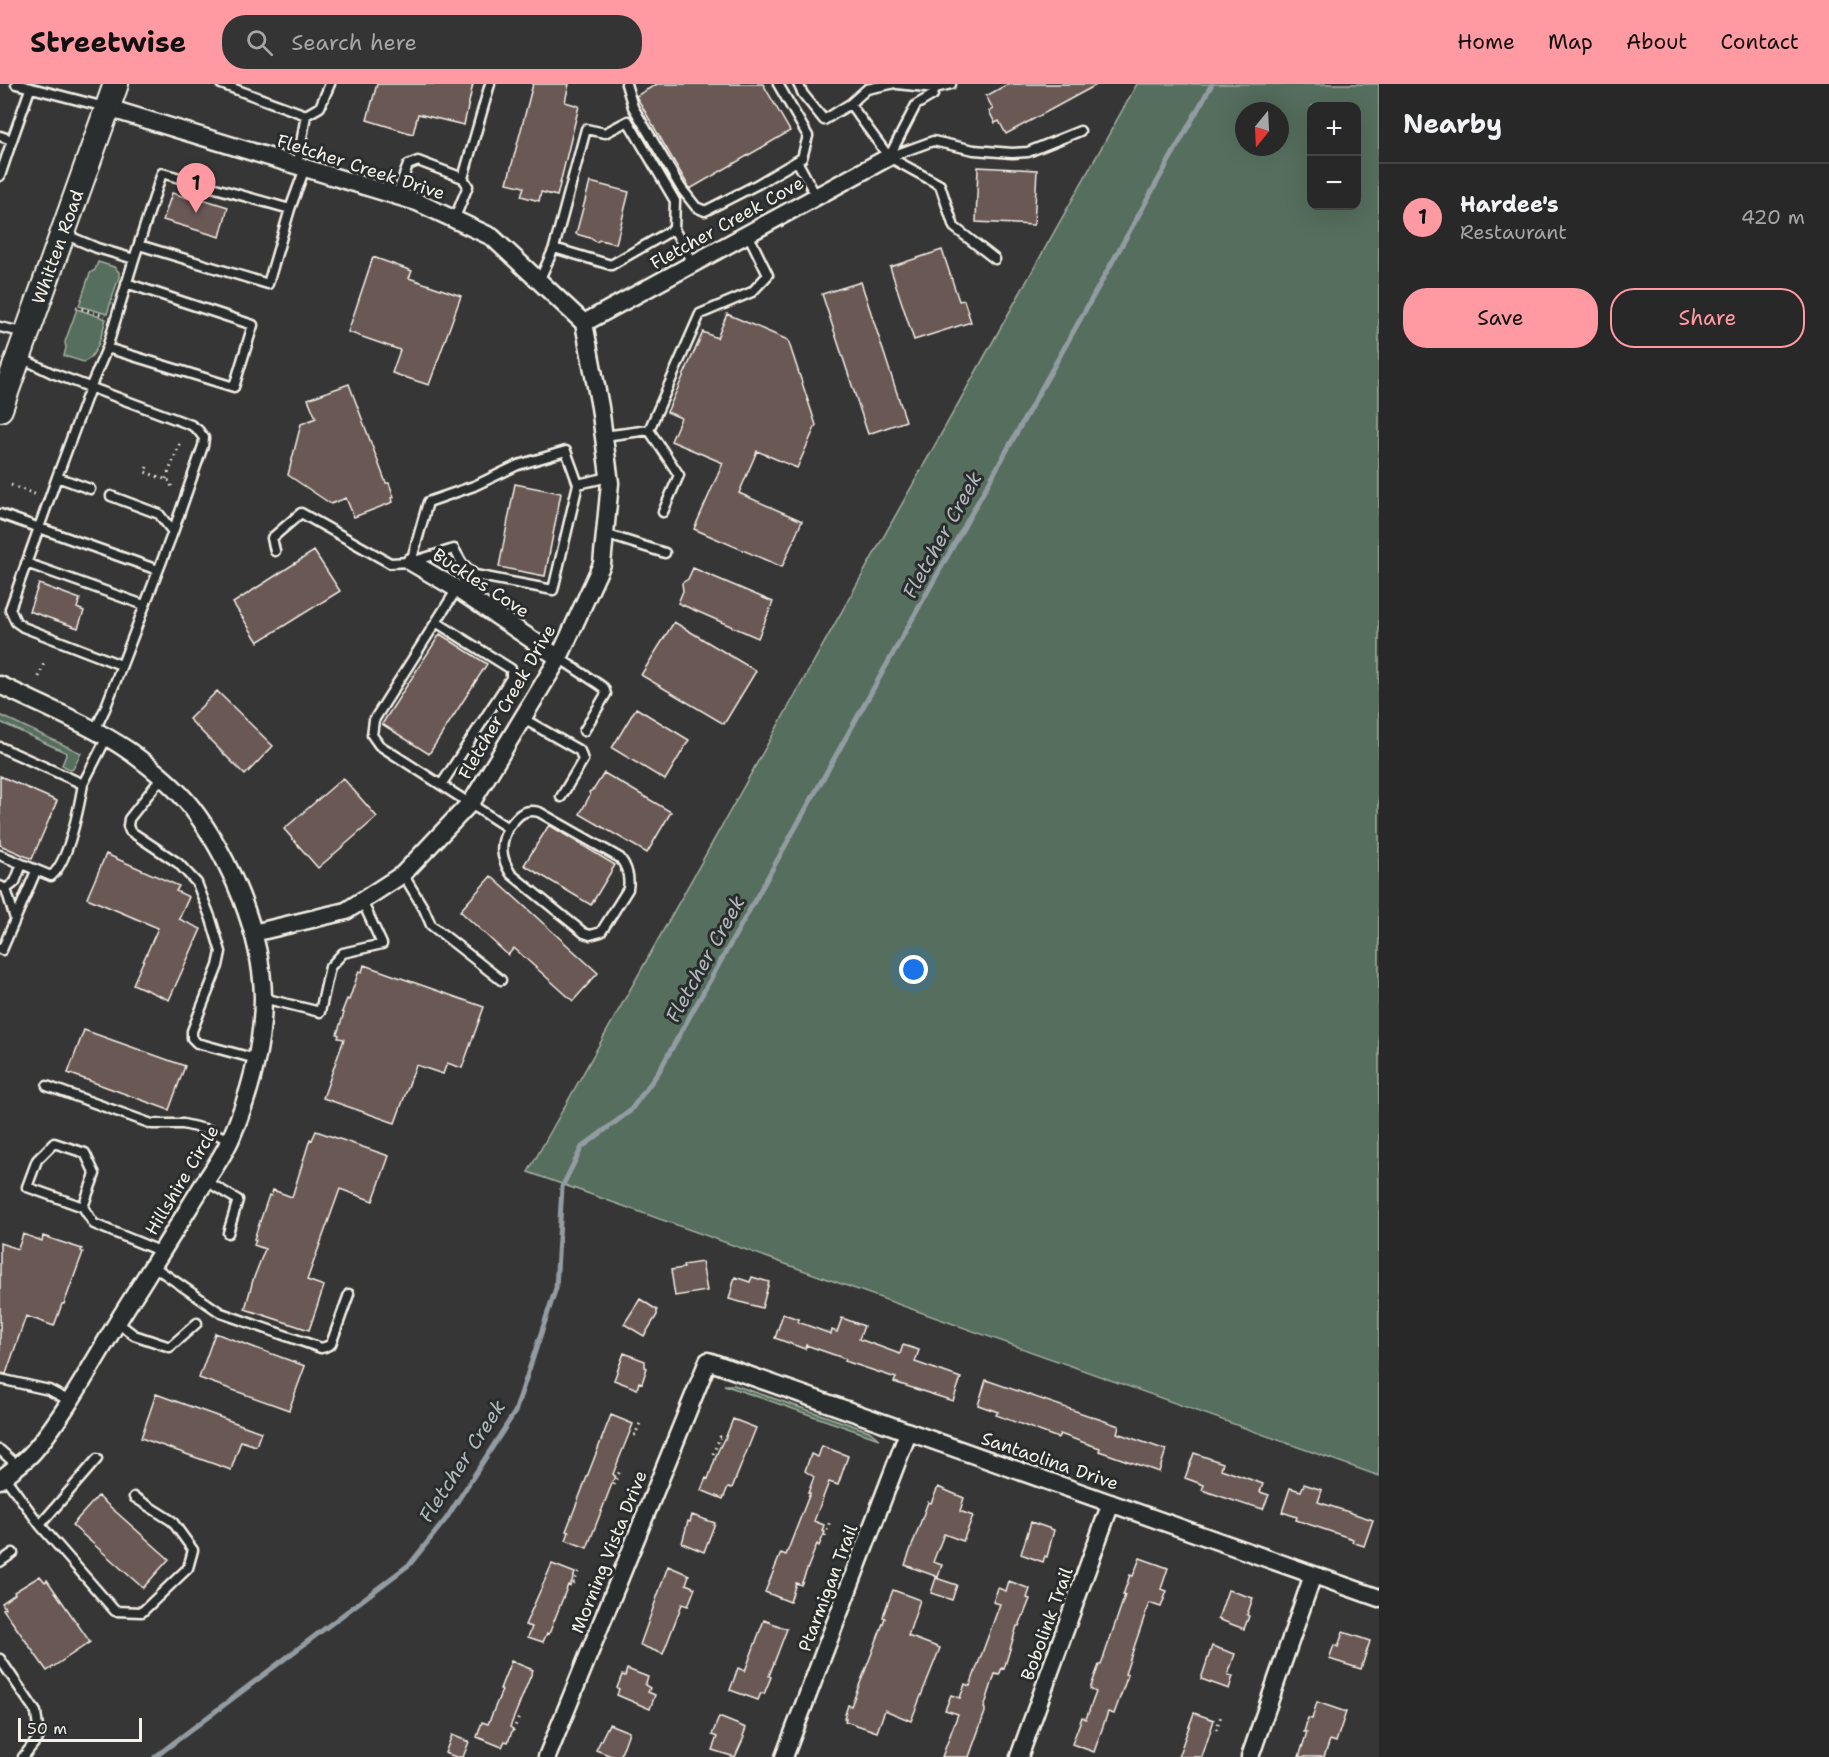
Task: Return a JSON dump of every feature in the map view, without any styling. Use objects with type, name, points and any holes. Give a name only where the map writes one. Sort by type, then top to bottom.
[{"type":"main road","name":"Whitten Road","points":[[3,394],[28,334],[116,84]]},
{"type":"street","name":"Fletcher Creek Drive","points":[[108,108],[417,202],[492,237],[584,323],[600,407],[609,477],[602,564],[559,658],[469,803],[403,874],[346,911],[253,933]]},
{"type":"street","name":"Fletcher Creek Cove","points":[[584,323],[889,157]]},
{"type":"street","name":"Buckles Cove","points":[[411,562],[457,589],[559,658]]},
{"type":"street","name":"Hillshire Circle","points":[[0,685],[101,734],[131,752],[162,777],[191,807],[231,871],[253,933],[263,998],[261,1032],[256,1059],[248,1093],[230,1141],[70,1401],[33,1452],[7,1474]]},
{"type":"street","name":"Santaolina Drive","points":[[708,1361],[1379,1598]]},
{"type":"street","name":"Morning Vista Drive","points":[[547,1757],[708,1361]]},
{"type":"street","name":"Ptarmigan Trail","points":[[784,1757],[908,1433]]},
{"type":"street","name":"Bobolink Trail","points":[[1019,1757],[1111,1503]]},
{"type":"street","points":[[1250,1757],[1313,1575]]},
{"type":"lane","points":[[16,84],[108,108]]},
{"type":"lane","points":[[221,84],[306,115],[320,107],[330,84]]},
{"type":"lane","points":[[463,178],[490,84]]},
{"type":"lane","points":[[626,84],[633,107],[681,188],[696,207],[705,211],[802,158],[808,136],[778,84]]},
{"type":"lane","points":[[798,84],[803,94],[824,120],[850,104],[867,89],[891,84]]},
{"type":"lane","points":[[897,84],[935,88],[951,84]]},
{"type":"lane","points":[[889,157],[916,105],[933,94],[935,88]]},
{"type":"lane","points":[[0,176],[30,89]]},
{"type":"lane","points":[[850,104],[889,157],[940,185],[954,227],[995,259]]},
{"type":"lane","points":[[139,246],[268,284],[301,167],[306,115]]},
{"type":"lane","points":[[539,281],[554,248],[586,129],[604,133],[628,121],[675,201],[674,229],[693,264]]},
{"type":"lane","points":[[889,157],[933,141],[974,150],[1028,152],[1080,131]]},
{"type":"lane","points":[[0,136],[12,140]]},
{"type":"lane","points":[[396,196],[408,165],[418,161],[463,178],[468,186],[454,220]]},
{"type":"lane","points":[[797,161],[816,196]]},
{"type":"lane","points":[[121,665],[23,627],[16,622],[9,609],[90,388],[107,348],[162,173],[290,209]]},
{"type":"lane","points":[[554,248],[611,265],[674,229]]},
{"type":"lane","points":[[63,234],[134,260]]},
{"type":"lane","points":[[649,430],[700,314],[752,292],[768,274],[748,234]]},
{"type":"lane","points":[[107,348],[234,387],[254,325],[126,283]]},
{"type":"lane","points":[[0,327],[28,334]]},
{"type":"lane","points":[[0,855],[51,876],[58,871],[75,826],[83,784],[101,734],[105,709],[173,532],[204,438],[190,425],[52,373],[19,357]]},
{"type":"lane","points":[[604,436],[649,430]]},
{"type":"lane","points":[[649,430],[679,475],[663,512]]},
{"type":"lane","points":[[275,551],[272,538],[302,513],[390,562],[411,562],[454,549],[462,563],[475,575],[553,590],[578,484],[566,451],[518,465],[474,486],[428,502],[411,562]]},
{"type":"lane","points":[[57,477],[90,489]]},
{"type":"lane","points":[[578,484],[609,477]]},
{"type":"lane","points":[[111,496],[159,514],[173,532]]},
{"type":"lane","points":[[0,514],[158,570]]},
{"type":"lane","points":[[605,534],[664,553]]},
{"type":"lane","points":[[26,563],[144,605]]},
{"type":"lane","points":[[457,589],[374,720],[372,735],[379,745],[508,828]]},
{"type":"lane","points":[[436,622],[511,669],[512,678],[441,785]]},
{"type":"lane","points":[[559,658],[600,685],[606,693],[584,731]]},
{"type":"lane","points":[[522,718],[580,751],[583,755],[583,760],[561,797]]},
{"type":"lane","points":[[0,747],[83,784]]},
{"type":"lane","points":[[162,777],[129,819],[128,826],[130,831],[178,863],[197,883],[221,952],[218,966],[192,1031],[192,1038],[197,1043],[256,1059]]},
{"type":"lane","points":[[531,810],[539,812],[620,858],[627,872],[628,889],[601,932],[590,935],[584,933],[511,874],[502,856],[502,844],[508,828],[522,812],[531,810]]},
{"type":"lane","points":[[15,919],[3,888],[15,882],[22,864]]},
{"type":"lane","points":[[0,949],[2,950],[36,871]]},
{"type":"lane","points":[[403,874],[431,925],[501,980]]},
{"type":"lane","points":[[263,998],[320,1012],[330,967],[343,953],[382,944],[362,901]]},
{"type":"lane","points":[[47,1086],[152,1124],[183,1124],[209,1130],[230,1141]]},
{"type":"lane","points":[[83,1207],[95,1174],[85,1154],[54,1143],[37,1160],[27,1187],[83,1207],[94,1224],[157,1259],[221,1313],[321,1348],[331,1344],[349,1294]]},
{"type":"lane","points":[[206,1181],[238,1200],[228,1233]]},
{"type":"lane","points":[[117,1322],[134,1335],[170,1347],[197,1323]]},
{"type":"lane","points":[[0,1379],[49,1390],[70,1401]]},
{"type":"lane","points":[[0,1450],[7,1474],[40,1525],[115,1611],[142,1612],[188,1568],[193,1551],[172,1521],[134,1497]]},
{"type":"lane","points":[[40,1525],[97,1459]]},
{"type":"lane","points":[[0,1562],[13,1553]]},
{"type":"lane","points":[[0,1659],[36,1712],[39,1737],[22,1757]]},
{"type":"path","points":[[76,307],[107,316]]},
{"type":"path","points":[[166,479],[180,443]]},
{"type":"path","points":[[147,467],[145,472],[170,481],[172,488]]},
{"type":"path","points":[[11,485],[39,495]]},
{"type":"path","points":[[39,677],[44,663]]},
{"type":"path","points":[[634,1434],[641,1421]]},
{"type":"path","points":[[713,1454],[720,1437],[724,1438]]},
{"type":"path","points":[[614,1485],[620,1470]]},
{"type":"path","points":[[825,1536],[831,1521]]},
{"type":"path","points":[[573,1582],[579,1570]]},
{"type":"path","points":[[1216,1730],[1221,1716]]},
{"type":"path","points":[[513,1731],[519,1717]]},
{"type":"green space","points":[[1137,84],[1379,84],[1379,1476],[528,1172]]},
{"type":"green space","points":[[98,262],[114,267],[119,272],[107,314],[79,306],[90,273],[95,270]]},
{"type":"green space","points":[[77,309],[106,319],[93,355],[84,362],[64,356],[65,342]]},
{"type":"green space","points":[[0,715],[81,753],[73,769],[62,765],[67,753],[0,722]]},
{"type":"green space","points":[[724,1385],[734,1385],[869,1431],[879,1439]]},
{"type":"building","points":[[377,84],[473,84],[464,125],[418,114],[413,134],[367,120]]},
{"type":"building","points":[[533,84],[569,84],[565,102],[579,106],[557,196],[541,192],[539,201],[521,196],[524,187],[507,183]]},
{"type":"building","points":[[657,84],[763,84],[790,131],[690,189],[636,96]]},
{"type":"building","points":[[1008,84],[1098,84],[1006,134],[999,121],[995,123],[989,111],[993,109],[986,96]]},
{"type":"building","points":[[978,167],[1037,170],[1034,225],[976,222]]},
{"type":"building","points":[[590,182],[629,192],[616,244],[600,240],[596,242],[576,234]]},
{"type":"building","points":[[172,193],[195,200],[196,197],[228,207],[220,237],[163,220]]},
{"type":"building","points":[[942,250],[959,301],[964,300],[971,322],[914,340],[890,267]]},
{"type":"building","points":[[373,257],[412,271],[409,278],[461,296],[429,385],[392,373],[400,350],[348,332]]},
{"type":"building","points":[[861,282],[906,421],[868,434],[822,294]]},
{"type":"building","points":[[727,314],[788,340],[816,425],[797,468],[757,451],[739,493],[802,521],[782,567],[694,529],[723,463],[671,441],[681,418],[667,412],[703,332],[717,338]]},
{"type":"building","points":[[349,384],[386,483],[389,483],[394,497],[393,502],[354,517],[346,498],[331,504],[288,475],[301,424],[316,418],[308,399]]},
{"type":"building","points":[[515,484],[561,493],[545,576],[499,567]]},
{"type":"building","points":[[314,551],[340,591],[258,642],[233,603]]},
{"type":"building","points":[[693,568],[773,602],[758,638],[678,603],[683,591],[682,583],[688,579]]},
{"type":"building","points":[[39,584],[80,599],[77,608],[84,611],[78,628],[29,611]]},
{"type":"building","points":[[674,622],[756,671],[724,724],[641,675]]},
{"type":"building","points":[[440,634],[487,664],[429,754],[382,724]]},
{"type":"building","points":[[217,691],[273,746],[245,775],[189,719]]},
{"type":"building","points":[[636,708],[689,740],[665,780],[612,748]]},
{"type":"building","points":[[604,773],[671,812],[647,853],[580,814],[590,795],[589,792],[594,789]]},
{"type":"building","points":[[0,776],[57,801],[32,859],[0,845]]},
{"type":"building","points":[[343,778],[377,817],[318,868],[284,829]]},
{"type":"building","points":[[549,825],[615,865],[591,905],[524,865]]},
{"type":"building","points":[[106,854],[179,886],[176,891],[189,897],[179,919],[201,929],[169,1000],[133,984],[158,928],[87,898]]},
{"type":"building","points":[[491,876],[598,973],[573,1001],[514,948],[508,955],[460,911]]},
{"type":"building","points":[[364,965],[484,1007],[462,1068],[447,1063],[443,1074],[416,1065],[395,1123],[323,1098],[344,1039],[338,1038],[337,1034],[344,1013],[342,1012],[347,999],[349,1000],[359,971],[362,972]]},
{"type":"building","points":[[84,1030],[185,1066],[169,1110],[68,1073]]},
{"type":"building","points":[[316,1131],[389,1156],[373,1201],[340,1189],[307,1280],[324,1286],[309,1330],[245,1309],[265,1249],[254,1245],[256,1240],[254,1239],[269,1195],[271,1196],[273,1190],[292,1197],[310,1139],[312,1140]]},
{"type":"building","points":[[23,1234],[42,1241],[43,1236],[82,1249],[83,1252],[54,1326],[26,1316],[6,1374],[0,1373],[0,1243],[18,1249]]},
{"type":"building","points":[[702,1262],[707,1291],[675,1296],[671,1270],[684,1268],[683,1265]]},
{"type":"building","points":[[735,1277],[750,1282],[752,1277],[769,1282],[762,1308],[729,1299]]},
{"type":"building","points":[[640,1299],[657,1310],[657,1315],[644,1336],[624,1324]]},
{"type":"building","points":[[783,1314],[831,1334],[832,1330],[837,1332],[842,1318],[864,1326],[859,1339],[900,1354],[903,1345],[919,1350],[915,1362],[961,1378],[953,1401],[894,1382],[896,1378],[845,1361],[846,1359],[806,1345],[805,1349],[775,1338]]},
{"type":"building","points":[[215,1333],[305,1366],[289,1410],[199,1378]]},
{"type":"building","points":[[624,1353],[645,1361],[647,1368],[642,1383],[639,1382],[637,1389],[614,1380]]},
{"type":"building","points":[[986,1380],[1119,1426],[1117,1433],[1166,1450],[1159,1472],[1099,1451],[1100,1448],[1060,1434],[1058,1438],[996,1415],[998,1412],[978,1405]]},
{"type":"building","points":[[156,1394],[261,1432],[256,1446],[241,1441],[231,1470],[141,1438]]},
{"type":"building","points":[[611,1415],[633,1424],[587,1548],[566,1540],[569,1532],[566,1531]]},
{"type":"building","points":[[733,1419],[756,1428],[732,1488],[728,1487],[723,1499],[701,1490],[706,1478],[708,1479]]},
{"type":"building","points":[[822,1446],[848,1456],[838,1485],[829,1482],[814,1521],[824,1525],[822,1531],[825,1532],[819,1546],[817,1544],[801,1585],[796,1583],[790,1602],[765,1592],[781,1553],[786,1555],[810,1493],[808,1493],[814,1477],[805,1471],[811,1454],[818,1457]]},
{"type":"building","points":[[1194,1453],[1223,1463],[1221,1469],[1263,1484],[1260,1492],[1269,1495],[1263,1509],[1202,1490],[1204,1485],[1185,1478]]},
{"type":"building","points":[[1304,1484],[1322,1490],[1318,1502],[1373,1520],[1364,1546],[1352,1542],[1353,1539],[1296,1520],[1297,1517],[1282,1512],[1290,1488],[1301,1491]]},
{"type":"building","points":[[938,1487],[964,1498],[960,1511],[973,1516],[963,1541],[944,1534],[933,1562],[942,1565],[938,1577],[905,1565],[928,1502],[931,1503]]},
{"type":"building","points":[[98,1496],[169,1559],[143,1588],[72,1525]]},
{"type":"building","points":[[692,1515],[715,1523],[704,1552],[682,1543]]},
{"type":"building","points":[[1031,1522],[1054,1530],[1047,1557],[1045,1556],[1043,1562],[1021,1554]]},
{"type":"building","points":[[1140,1558],[1168,1568],[1161,1589],[1167,1591],[1161,1607],[1149,1603],[1114,1714],[1108,1712],[1094,1752],[1072,1744],[1082,1717],[1086,1719],[1096,1692],[1090,1689],[1099,1665],[1101,1665],[1130,1575],[1133,1576]]},
{"type":"building","points":[[552,1564],[575,1573],[549,1634],[547,1633],[543,1642],[528,1637],[532,1627],[525,1625]]},
{"type":"building","points":[[668,1566],[689,1575],[686,1584],[695,1588],[688,1606],[682,1604],[663,1654],[640,1645]]},
{"type":"building","points":[[40,1576],[45,1582],[47,1580],[90,1642],[47,1671],[3,1609],[5,1608],[2,1603],[15,1594],[14,1592]]},
{"type":"building","points":[[936,1578],[957,1585],[952,1600],[931,1593]]},
{"type":"building","points":[[1009,1581],[1030,1589],[1027,1598],[1030,1599],[1019,1626],[1017,1626],[1004,1669],[1002,1668],[999,1675],[995,1674],[984,1708],[985,1712],[969,1757],[942,1757],[958,1714],[945,1710],[951,1695],[960,1698],[965,1684],[970,1686],[1000,1604],[993,1602],[998,1588],[1006,1591]]},
{"type":"building","points":[[893,1590],[920,1600],[908,1636],[940,1648],[911,1721],[885,1710],[877,1732],[845,1721],[846,1718],[844,1718],[870,1658]]},
{"type":"building","points":[[1228,1590],[1253,1598],[1244,1629],[1218,1619]]},
{"type":"building","points":[[764,1620],[787,1629],[769,1676],[771,1677],[764,1694],[761,1693],[758,1700],[730,1690],[738,1668],[745,1671]]},
{"type":"building","points":[[1343,1632],[1370,1641],[1361,1669],[1329,1659],[1334,1645],[1338,1647]]},
{"type":"building","points":[[1212,1646],[1235,1654],[1228,1675],[1233,1676],[1229,1689],[1201,1679]]},
{"type":"building","points":[[511,1661],[533,1670],[510,1727],[513,1729],[508,1742],[505,1741],[502,1747],[477,1737],[482,1722],[488,1724]]},
{"type":"building","points":[[627,1669],[648,1677],[645,1685],[650,1688],[648,1692],[655,1695],[650,1709],[617,1695],[622,1675],[625,1676]]},
{"type":"building","points":[[1317,1702],[1346,1712],[1336,1742],[1330,1740],[1324,1757],[1299,1757],[1307,1732],[1304,1732],[1308,1718],[1312,1719]]},
{"type":"building","points":[[1194,1713],[1214,1720],[1202,1757],[1178,1757]]},
{"type":"building","points":[[719,1717],[746,1728],[735,1757],[712,1750],[717,1737],[712,1735]]},
{"type":"building","points":[[609,1724],[629,1732],[620,1757],[596,1750]]},
{"type":"building","points":[[452,1735],[469,1742],[463,1757],[445,1753]]},
{"type":"waterway","name":"Fletcher Creek","points":[[155,1757],[410,1564],[446,1519],[515,1412],[556,1288],[562,1187],[582,1147],[630,1111],[658,1073],[1212,84]]},
{"type":"place","name":"Hardee's","points":[[196,213]]}]
